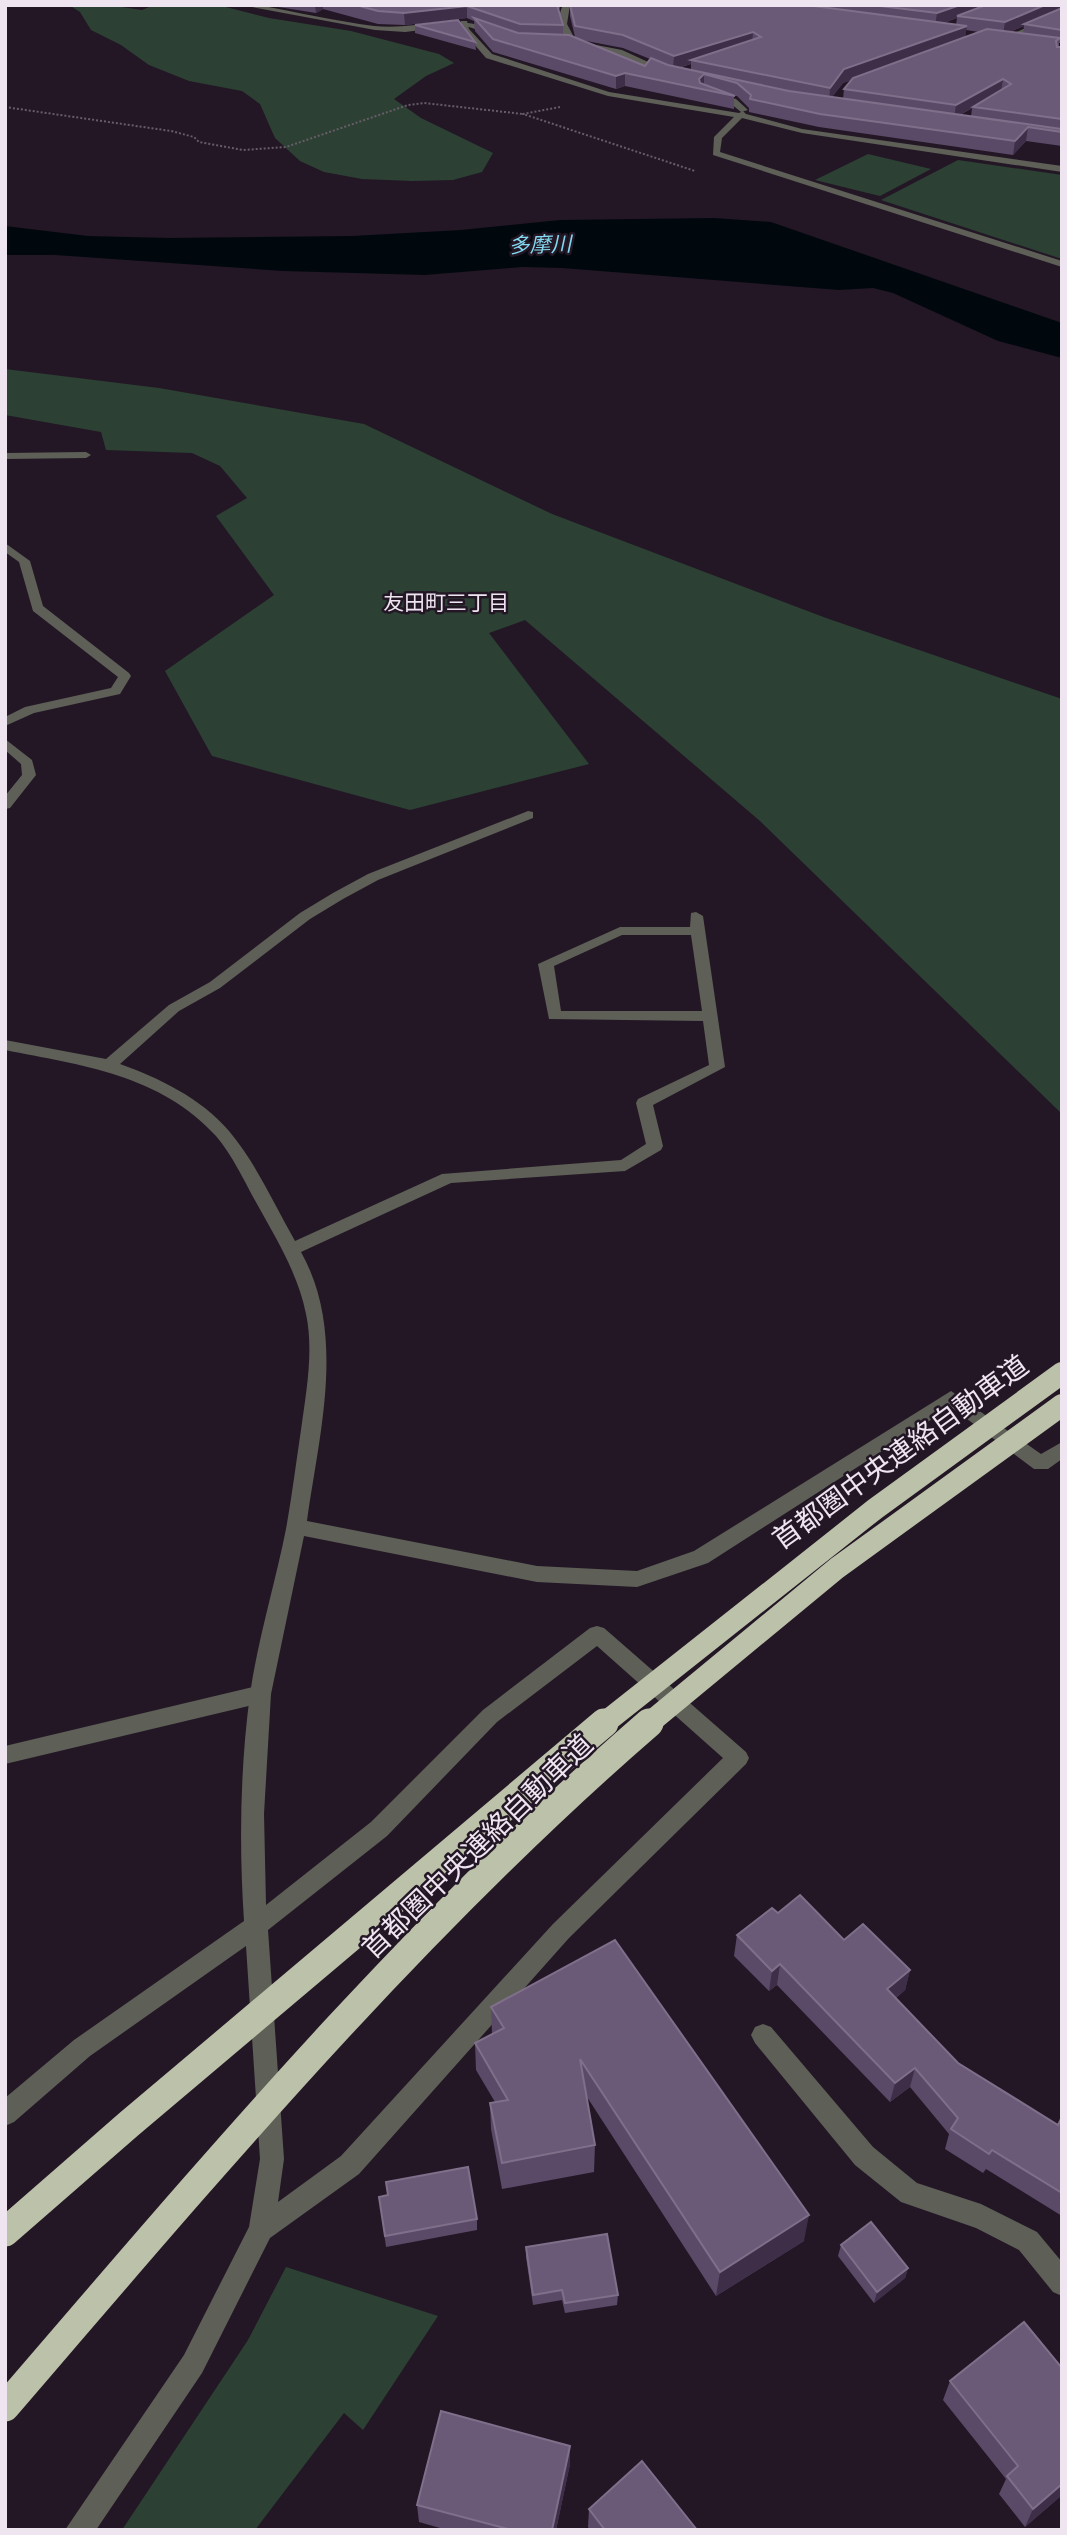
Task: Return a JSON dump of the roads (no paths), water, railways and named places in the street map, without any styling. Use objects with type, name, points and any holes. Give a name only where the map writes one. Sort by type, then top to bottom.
[{"type":"highway","name":"首都圏中央連絡自動車道","points":[[5,2232],[480,1825],[782,1578],[932,1463],[1062,1373]]},
{"type":"highway","name":"首都圏中央連絡自動車道","points":[[5,2407],[316,2050],[490,1871],[653,1721],[801,1597],[954,1479],[1062,1405]]},
{"type":"street","points":[[244,5],[279,14],[382,29],[464,23],[507,37]]},
{"type":"street","points":[[567,5],[563,16],[570,43],[602,59]]},
{"type":"street","points":[[1026,43],[998,39],[1061,14]]},
{"type":"street","points":[[464,23],[465,29],[489,56],[608,94],[743,113],[802,131],[1062,169]]},
{"type":"street","points":[[558,43],[619,52],[677,74]]},
{"type":"street","points":[[652,77],[674,83]]},
{"type":"street","points":[[699,91],[733,101],[743,113]]},
{"type":"street","points":[[743,113],[718,137],[716,153],[1062,264]]},
{"type":"street","points":[[5,456],[86,455]]},
{"type":"street","points":[[5,547],[24,561],[37,608],[125,676],[115,691],[30,710],[5,722]]},
{"type":"street","points":[[5,743],[27,763],[29,775],[5,805]]},
{"type":"street","points":[[109,1065],[174,1008],[215,985],[305,916],[338,896],[373,877],[528,815]]},
{"type":"street","points":[[291,1250],[448,1178],[625,1165],[655,1146],[644,1103],[717,1067],[710,1016],[697,923],[620,931],[546,964],[554,1016],[710,1016]]},
{"type":"street","points":[[5,1045],[109,1065],[177,1095],[222,1133],[240,1158],[291,1250],[309,1290],[318,1337],[315,1396],[296,1527],[261,1694],[253,1814],[256,1926],[272,2160],[261,2229],[192,2364],[79,2530]]},
{"type":"street","points":[[296,1527],[537,1574],[637,1579],[701,1557],[951,1398],[1041,1464],[1062,1449]]},
{"type":"street","points":[[5,2114],[82,2048],[256,1926],[379,1829],[490,1716],[597,1634],[738,1758],[561,1931],[350,2165],[261,2229]]},
{"type":"street","points":[[5,1755],[261,1694]]},
{"type":"street","points":[[763,2035],[864,2156],[911,2193],[981,2217],[1028,2241],[1062,2283]]},
{"type":"water","name":"多摩川","points":[[714,218],[771,222],[1062,323],[1062,358],[998,341],[893,293],[873,288],[839,290],[562,268],[522,267],[425,275],[283,271],[55,255],[5,255],[5,226],[88,236],[352,236],[461,230],[560,220]]},
{"type":"district","name":"友田町三丁目","points":[[446,603]]}]
